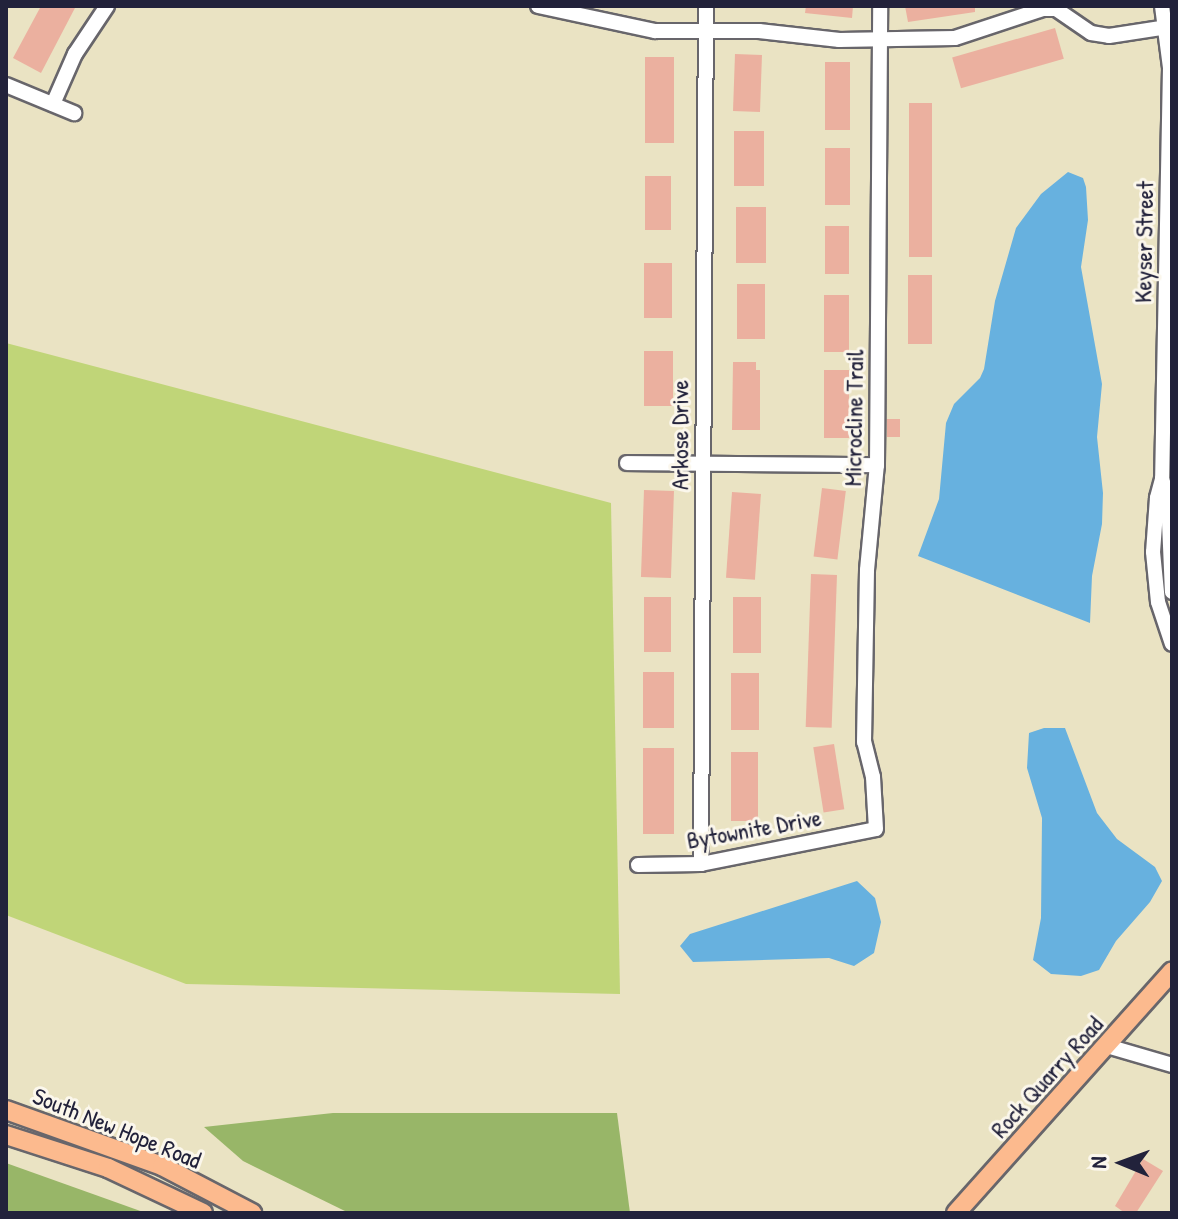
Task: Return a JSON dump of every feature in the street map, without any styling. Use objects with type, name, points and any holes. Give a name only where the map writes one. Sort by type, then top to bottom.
[{"type":"main road","name":"Rock Quarry Road","points":[[956,1213],[1172,971]]},
{"type":"main road","name":"South New Hope Road","points":[[6,1110],[162,1166],[252,1213]]},
{"type":"main road","name":"South New Hope Road","points":[[6,1135],[108,1168],[203,1213]]},
{"type":"street","points":[[53,104],[75,54],[107,6]]},
{"type":"street","points":[[538,6],[655,31],[759,31],[839,40],[955,38],[1043,9],[1056,9],[1078,21],[1091,33],[1109,36],[1167,27]]},
{"type":"street","name":"Arkose Drive","points":[[701,864],[706,6]]},
{"type":"street","name":"Microcline Trail","points":[[876,829],[873,777],[864,742],[867,570],[877,465],[880,6]]},
{"type":"street","name":"Keyser Street","points":[[1162,6],[1167,27],[1169,305],[1162,479],[1157,498],[1153,566],[1158,602],[1172,644]]},
{"type":"street","points":[[6,85],[74,113]]},
{"type":"street","points":[[627,463],[877,465]]},
{"type":"street","name":"Keyser Street","points":[[1162,479],[1168,498],[1172,592]]},
{"type":"street","name":"Bytownite Drive","points":[[638,865],[701,864],[876,829]]},
{"type":"street","points":[[1107,1046],[1172,1065]]},
{"type":"green space","points":[[6,343],[611,503],[620,994],[186,984],[6,915]]},
{"type":"green space","points":[[333,1113],[617,1113],[630,1213],[349,1213],[243,1161],[204,1127]]},
{"type":"green space","points":[[6,1163],[146,1213],[6,1213]]},
{"type":"water","points":[[1068,172],[1083,178],[1086,187],[1088,220],[1081,267],[1102,384],[1097,437],[1103,493],[1102,524],[1092,576],[1090,623],[918,556],[939,499],[946,423],[954,404],[980,378],[984,369],[995,301],[1016,228],[1041,194]]},
{"type":"water","points":[[1044,728],[1065,728],[1097,813],[1117,839],[1155,867],[1162,881],[1150,902],[1116,941],[1099,970],[1081,976],[1051,974],[1033,960],[1041,918],[1042,818],[1027,768],[1029,733]]},
{"type":"water","points":[[857,881],[875,898],[881,922],[874,953],[854,966],[829,958],[693,962],[680,946],[690,934]]},
{"type":"building","points":[[41,6],[76,6],[41,73],[13,58]]},
{"type":"building","points":[[806,6],[853,6],[852,18],[805,13]]},
{"type":"building","points":[[905,6],[975,6],[975,12],[908,22]]},
{"type":"building","points":[[1055,28],[1064,59],[961,88],[952,57]]},
{"type":"building","points":[[735,54],[762,55],[760,112],[733,111]]},
{"type":"building","points":[[645,57],[674,57],[674,143],[645,143]]},
{"type":"building","points":[[825,62],[850,62],[850,130],[825,130]]},
{"type":"building","points":[[909,103],[932,103],[932,257],[909,257]]},
{"type":"building","points":[[734,131],[764,131],[764,186],[734,186]]},
{"type":"building","points":[[825,148],[850,148],[850,205],[825,205]]},
{"type":"building","points":[[645,176],[671,176],[671,230],[645,230]]},
{"type":"building","points":[[736,207],[766,207],[766,263],[736,263]]},
{"type":"building","points":[[825,226],[849,226],[849,274],[825,274]]},
{"type":"building","points":[[644,263],[672,263],[672,318],[644,318]]},
{"type":"building","points":[[908,275],[932,275],[932,344],[908,344]]},
{"type":"building","points":[[737,284],[765,284],[765,339],[737,339]]},
{"type":"building","points":[[824,295],[849,295],[849,352],[824,352]]},
{"type":"building","points":[[644,351],[673,351],[673,406],[644,406]]},
{"type":"building","points":[[733,362],[756,362],[756,370],[760,370],[760,430],[732,430]]},
{"type":"building","points":[[824,370],[849,370],[849,438],[824,438]]},
{"type":"building","points":[[887,419],[900,419],[900,437],[887,437]]},
{"type":"building","points":[[822,488],[846,491],[837,559],[814,556]]},
{"type":"building","points":[[644,490],[674,491],[671,578],[641,577]]},
{"type":"building","points":[[732,492],[761,494],[755,580],[726,578]]},
{"type":"building","points":[[811,574],[837,575],[832,728],[806,727]]},
{"type":"building","points":[[644,597],[671,597],[671,652],[644,652]]},
{"type":"building","points":[[733,597],[761,597],[761,653],[733,653]]},
{"type":"building","points":[[643,672],[674,672],[674,728],[643,728]]},
{"type":"building","points":[[731,673],[759,673],[759,730],[731,730]]},
{"type":"building","points":[[834,744],[844,809],[824,812],[813,747]]},
{"type":"building","points":[[643,748],[674,748],[674,834],[643,834]]},
{"type":"building","points":[[731,752],[758,752],[758,821],[731,821]]},
{"type":"building","points":[[1143,1159],[1163,1171],[1136,1213],[1125,1213],[1115,1206]]}]
